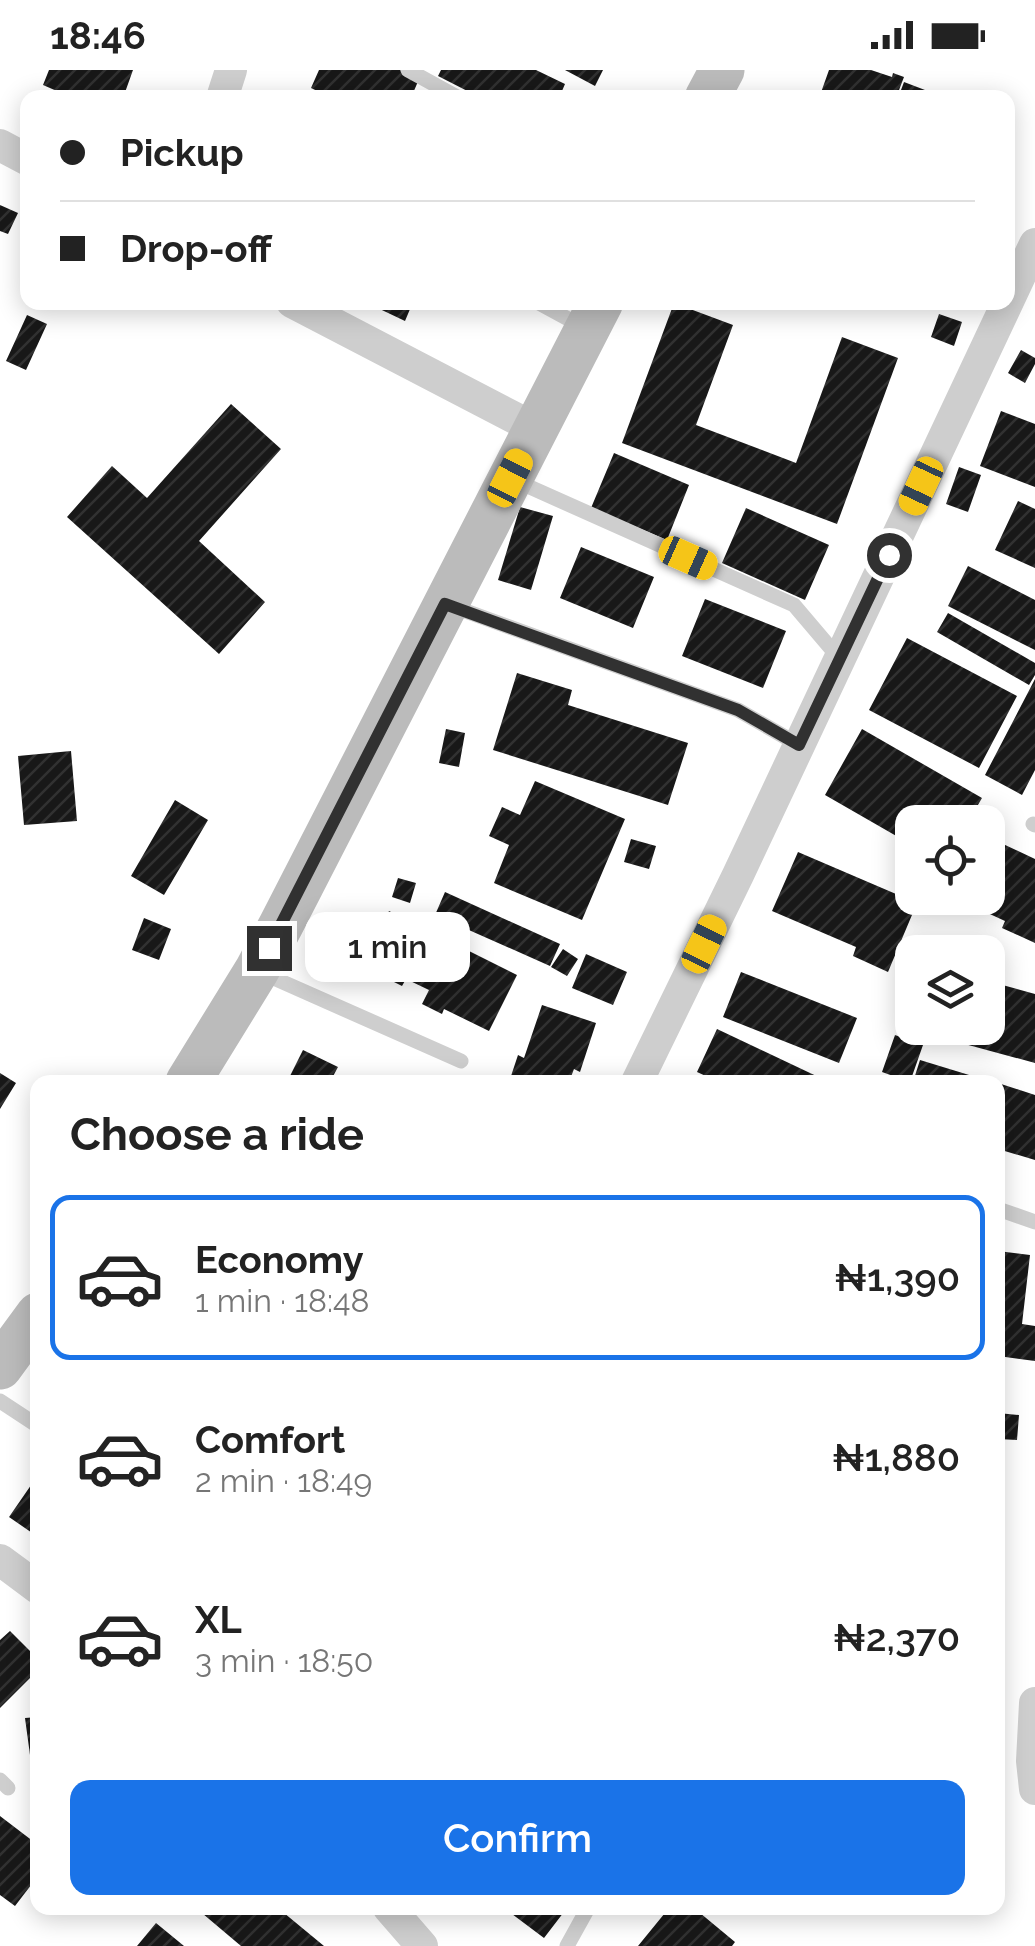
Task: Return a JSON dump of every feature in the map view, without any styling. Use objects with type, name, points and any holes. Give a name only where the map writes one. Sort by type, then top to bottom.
[{"type":"street","points":[[1015,287],[1035,244]]},
{"type":"street","points":[[307,310],[536,429]]},
{"type":"street","points":[[640,1075],[1004,310]]},
{"type":"street","points":[[192,1075],[256,970],[594,316]]},
{"type":"street","points":[[0,1367],[30,1326]]},
{"type":"street","points":[[0,1560],[30,1582]]},
{"type":"street","points":[[1035,1703],[1035,1789]]},
{"type":"street","points":[[395,1915],[422,1946]]},
{"type":"lane","points":[[408,70],[444,90]]},
{"type":"lane","points":[[570,310],[594,316]]},
{"type":"lane","points":[[510,478],[794,605],[840,659]]},
{"type":"lane","points":[[445,604],[738,710],[799,745]]},
{"type":"lane","points":[[256,970],[460,1061]]},
{"type":"lane","points":[[1005,1211],[1035,1222]]},
{"type":"lane","points":[[0,1401],[30,1421]]},
{"type":"lane","points":[[567,1946],[584,1915]]},
{"type":"building","points":[[49,70],[133,70],[126,90],[55,90],[43,85]]},
{"type":"building","points":[[319,70],[400,70],[419,79],[414,90],[311,88]]},
{"type":"building","points":[[441,70],[536,70],[565,84],[562,90],[465,90],[438,76]]},
{"type":"building","points":[[565,70],[603,70],[595,86]]},
{"type":"building","points":[[829,70],[871,70],[904,77],[899,90],[822,90]]},
{"type":"building","points":[[904,82],[925,90],[901,90]]},
{"type":"building","points":[[0,205],[18,213],[8,234],[0,231]]},
{"type":"building","points":[[382,310],[410,310],[405,321]]},
{"type":"building","points":[[671,310],[693,310],[733,325],[696,425],[796,463],[842,337],[898,358],[837,524],[622,443]]},
{"type":"building","points":[[939,314],[962,322],[954,346],[931,337]]},
{"type":"building","points":[[27,315],[47,324],[26,370],[6,361]]},
{"type":"building","points":[[1021,350],[1035,358],[1025,383],[1008,373]]},
{"type":"building","points":[[231,404],[281,449],[199,541],[265,602],[219,654],[67,517],[112,466],[147,498]]},
{"type":"building","points":[[1001,411],[1035,424],[1035,487],[980,466]]},
{"type":"building","points":[[614,453],[689,485],[667,540],[591,508]]},
{"type":"building","points":[[959,467],[981,475],[968,512],[946,504]]},
{"type":"building","points":[[1018,501],[1035,509],[1035,568],[995,550]]},
{"type":"building","points":[[520,507],[553,516],[531,590],[498,580]]},
{"type":"building","points":[[746,508],[829,545],[805,600],[722,563]]},
{"type":"building","points":[[581,547],[654,577],[633,628],[560,598]]},
{"type":"building","points":[[968,566],[1035,600],[1035,650],[948,606]]},
{"type":"building","points":[[705,599],[786,631],[763,688],[682,656]]},
{"type":"building","points":[[948,613],[1035,663],[1035,675],[1029,685],[937,632]]},
{"type":"building","points":[[907,638],[1017,696],[979,768],[869,710]]},
{"type":"building","points":[[517,673],[572,690],[568,705],[688,743],[668,805],[493,750]]},
{"type":"building","points":[[1035,679],[1035,770],[1022,795],[985,775]]},
{"type":"building","points":[[446,729],[465,733],[459,767],[439,763]]},
{"type":"building","points":[[862,729],[982,798],[978,805],[895,805],[895,835],[825,795]]},
{"type":"building","points":[[71,751],[77,821],[24,825],[18,756]]},
{"type":"building","points":[[535,781],[625,819],[582,920],[494,883],[509,845],[489,836],[502,807],[520,815]]},
{"type":"building","points":[[175,800],[208,820],[164,895],[131,876]]},
{"type":"building","points":[[631,839],[656,846],[649,869],[624,862]]},
{"type":"building","points":[[1005,845],[1035,859],[1035,943],[1002,928],[1005,921],[992,915],[1005,915]]},
{"type":"building","points":[[798,852],[895,894],[895,915],[912,915],[904,935],[895,935],[895,955],[888,972],[853,956],[856,947],[772,911]]},
{"type":"building","points":[[398,878],[416,883],[410,903],[392,897]]},
{"type":"building","points":[[445,892],[560,944],[550,966],[435,915]]},
{"type":"building","points":[[389,911],[517,975],[489,1031],[444,1009],[442,1014],[422,1004],[429,990],[406,979],[402,986],[362,966]]},
{"type":"building","points":[[144,918],[171,929],[159,960],[132,950]]},
{"type":"building","points":[[563,949],[578,959],[567,976],[551,967]]},
{"type":"building","points":[[586,954],[627,972],[613,1005],[572,988]]},
{"type":"building","points":[[741,972],[857,1018],[839,1063],[723,1017]]},
{"type":"building","points":[[1005,986],[1035,994],[1035,1063],[969,1045],[1005,1045]]},
{"type":"building","points":[[542,1005],[596,1023],[580,1072],[574,1069],[572,1075],[511,1075],[518,1055],[524,1058]]},
{"type":"building","points":[[717,1029],[814,1075],[704,1075],[697,1072]]},
{"type":"building","points":[[895,1035],[895,1045],[923,1045],[912,1075],[882,1072]]},
{"type":"building","points":[[303,1050],[338,1067],[334,1075],[290,1075]]},
{"type":"building","points":[[920,1060],[969,1075],[915,1075]]},
{"type":"building","points":[[0,1073],[16,1083],[0,1109]]},
{"type":"building","points":[[1005,1085],[1035,1095],[1035,1160],[1005,1151]]},
{"type":"building","points":[[1005,1252],[1030,1255],[1022,1324],[1035,1326],[1035,1361],[1005,1357]]},
{"type":"building","points":[[1005,1414],[1019,1415],[1017,1440],[1005,1439]]},
{"type":"building","points":[[30,1487],[30,1531],[9,1517]]},
{"type":"building","points":[[10,1631],[30,1651],[30,1678],[0,1708],[0,1640]]},
{"type":"building","points":[[25,1718],[30,1718],[30,1755]]},
{"type":"building","points":[[0,1816],[30,1839],[30,1886],[15,1906],[0,1895]]},
{"type":"building","points":[[204,1915],[286,1915],[324,1946],[241,1946]]},
{"type":"building","points":[[513,1915],[562,1915],[544,1938]]},
{"type":"building","points":[[663,1915],[702,1915],[735,1942],[732,1946],[638,1946]]},
{"type":"building","points":[[156,1923],[184,1946],[137,1946]]},
{"type":"route","points":[[269,948],[445,604],[738,710],[799,745],[889,555]]}]
